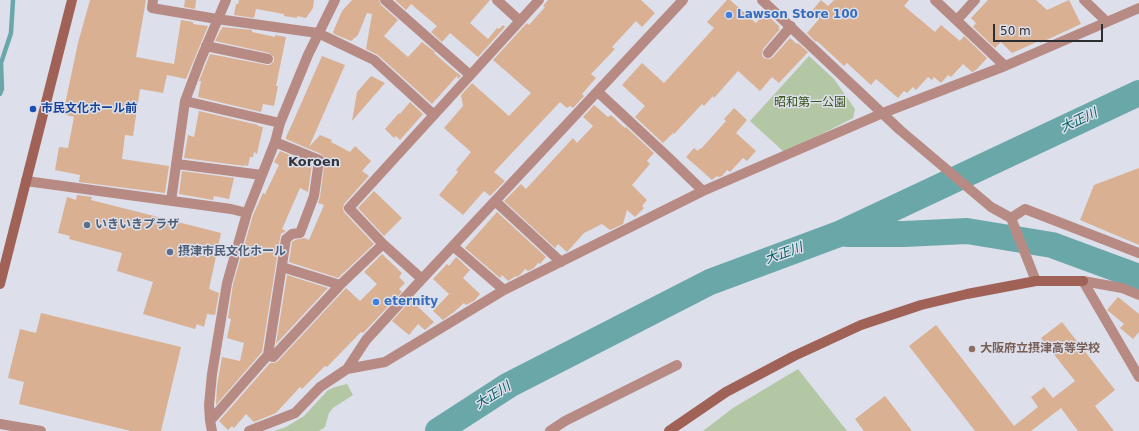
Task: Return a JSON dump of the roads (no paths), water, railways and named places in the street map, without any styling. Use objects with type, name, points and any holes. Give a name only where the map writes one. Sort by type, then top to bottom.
[{"type":"street","points":[[0,284],[72,0]]},
{"type":"street","points":[[153,0],[152,8],[217,20],[318,33],[374,60],[434,114]]},
{"type":"street","points":[[172,201],[185,101],[206,46],[226,0]]},
{"type":"street","points":[[211,426],[209,405],[212,374],[227,283],[247,213],[275,142],[280,123],[308,55],[335,0]]},
{"type":"street","points":[[385,0],[470,75]]},
{"type":"street","points":[[497,0],[520,21]]},
{"type":"street","points":[[422,279],[383,244],[349,208],[539,0]]},
{"type":"street","points":[[248,431],[295,412],[320,387],[347,369],[366,340],[683,0]]},
{"type":"street","points":[[762,0],[900,130],[991,207],[1011,218],[1036,281]]},
{"type":"street","points":[[935,0],[1005,66]]},
{"type":"street","points":[[957,20],[975,0]]},
{"type":"street","points":[[1084,0],[1107,22]]},
{"type":"street","points":[[347,369],[385,362],[504,290],[703,191],[883,113],[1005,66],[1139,8]]},
{"type":"street","points":[[768,53],[791,26]]},
{"type":"street","points":[[206,46],[268,59]]},
{"type":"street","points":[[598,92],[703,191]]},
{"type":"street","points":[[185,101],[280,123]]},
{"type":"street","points":[[211,426],[268,355],[286,239],[292,234],[300,233],[314,196],[319,160],[275,142]]},
{"type":"street","points":[[177,164],[262,175]]},
{"type":"street","points":[[26,182],[231,209],[247,213]]},
{"type":"street","points":[[495,201],[561,262]]},
{"type":"street","points":[[1011,218],[1025,209],[1139,254]]},
{"type":"street","points":[[268,355],[272,357],[340,285],[383,244]]},
{"type":"street","points":[[453,246],[504,290]]},
{"type":"street","points":[[282,267],[340,285]]},
{"type":"street","points":[[670,431],[726,392],[794,356],[861,325],[921,305],[967,294],[1036,281],[1083,281],[1122,288],[1139,295]]},
{"type":"street","points":[[1083,281],[1139,377]]},
{"type":"street","points":[[550,431],[565,421],[677,365]]},
{"type":"street","points":[[6,427],[41,431]]},
{"type":"waterway","points":[[0,94],[2,89],[1,63],[11,33],[13,0]]},
{"type":"waterway","name":"大正川","points":[[438,431],[509,385],[710,282],[839,234],[1139,93]]},
{"type":"waterway","points":[[847,234],[904,234],[967,231],[1052,245],[1139,277]]},
{"type":"place","name":"Lawson Store 100","points":[[729,15]]},
{"type":"place","name":"市民文化ホール前","points":[[33,109]]},
{"type":"place","name":"いきいきプラザ","points":[[87,225]]},
{"type":"place","name":"摂津市民文化ホール","points":[[170,252]]},
{"type":"place","name":"eternity","points":[[376,302]]},
{"type":"place","name":"大阪府立摂津高等学校","points":[[972,349]]},
{"type":"district","name":"Koroen","points":[[314,163]]},
{"type":"park label","name":"昭和第一公園","points":[[810,103]]}]
